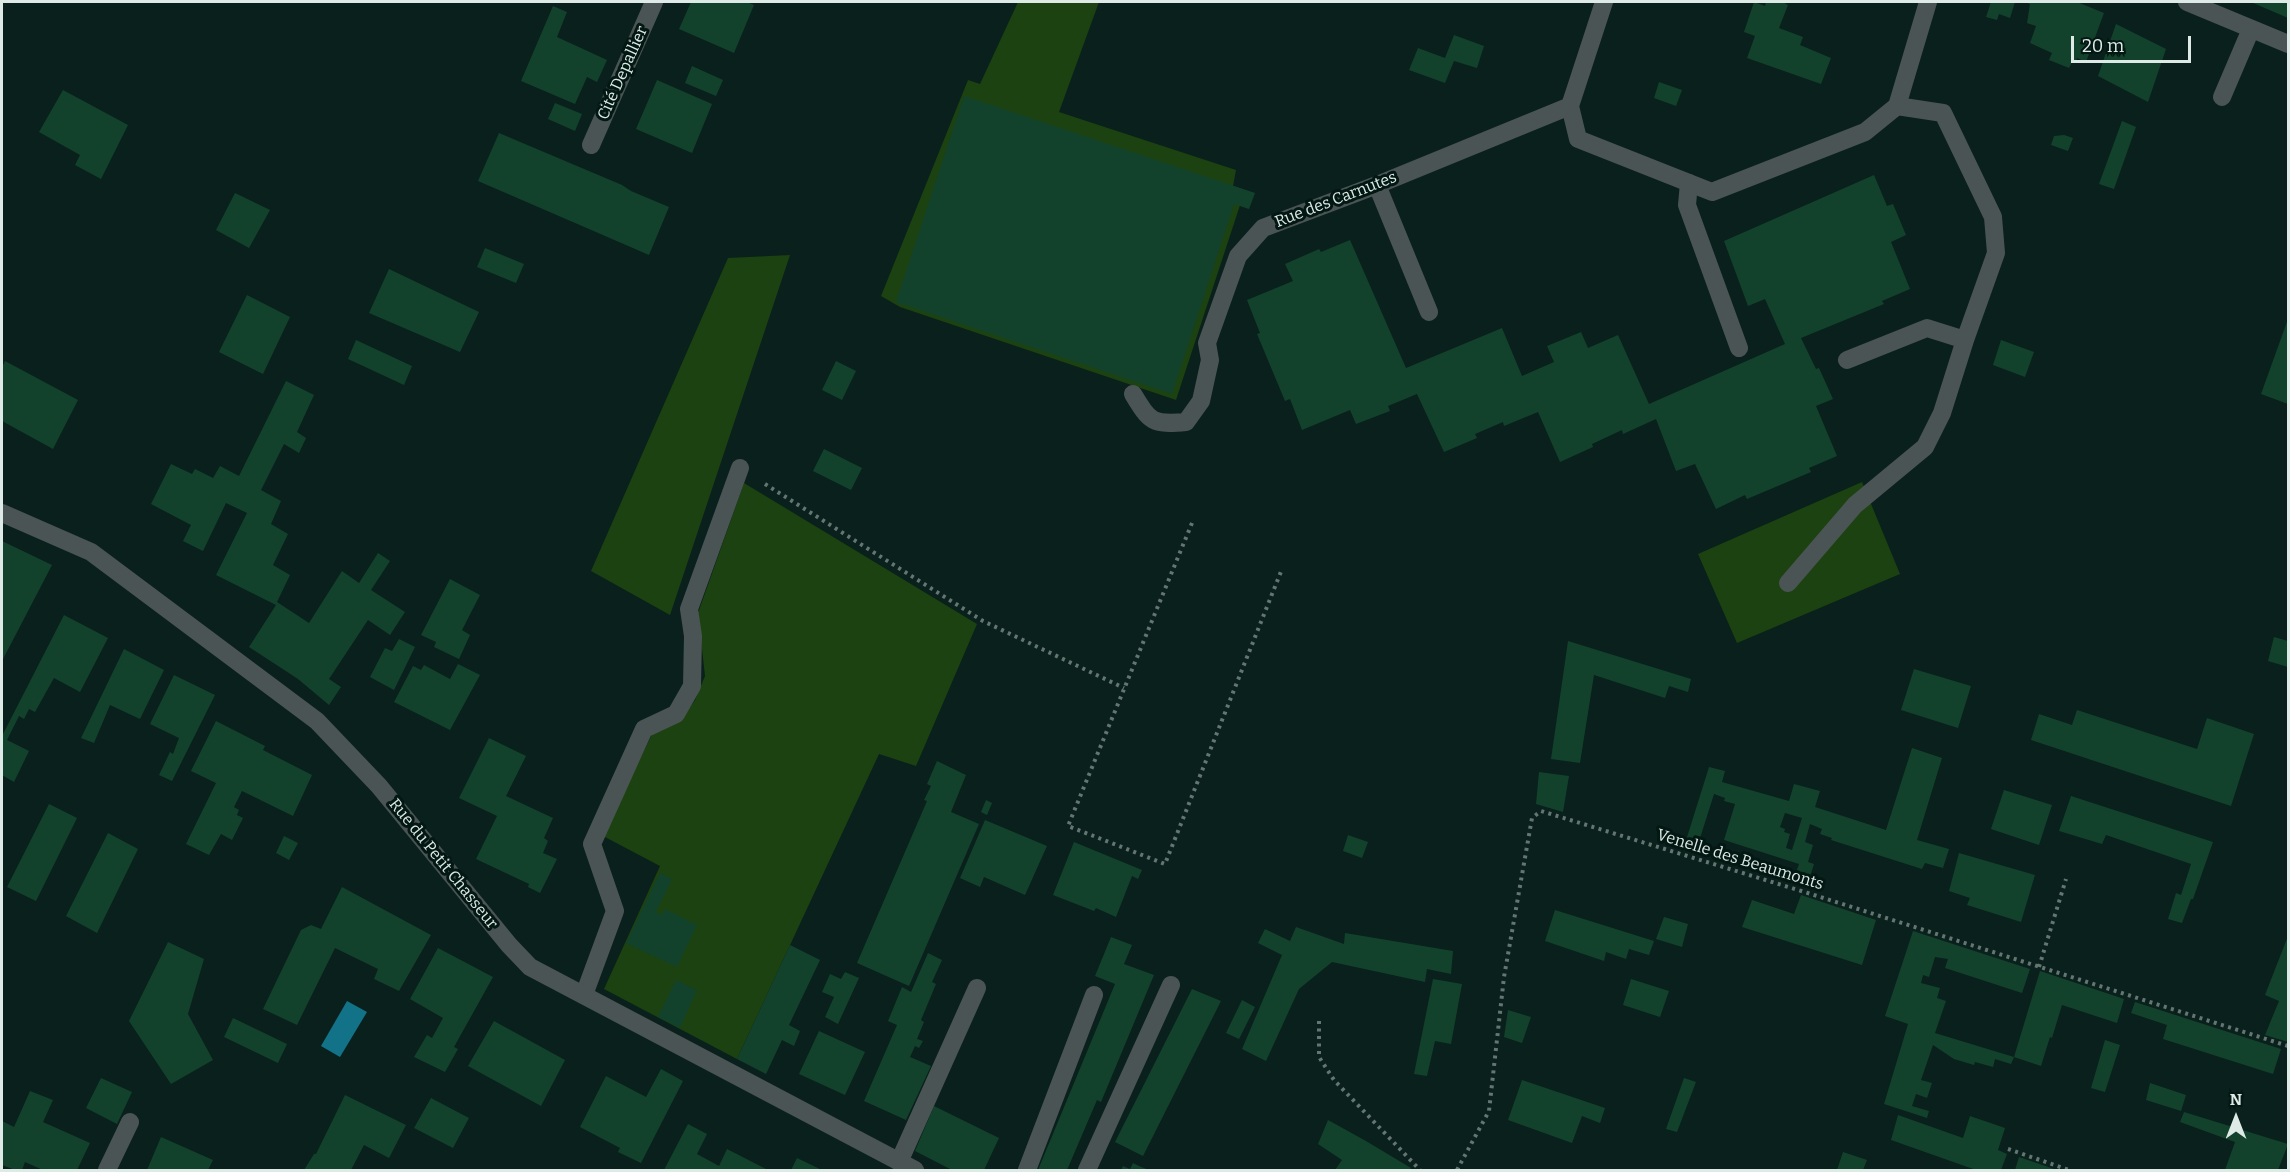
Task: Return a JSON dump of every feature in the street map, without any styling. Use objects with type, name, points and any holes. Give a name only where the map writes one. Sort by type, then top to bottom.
[{"type":"street","name":"Cité Depallier","points":[[591,145],[654,2]]},
{"type":"street","points":[[1604,2],[1570,105],[1578,139],[1712,192],[1864,132],[1897,105],[1928,2]]},
{"type":"street","points":[[2187,2],[2289,44]]},
{"type":"street","points":[[2222,97],[2251,29]]},
{"type":"street","name":"Rue des Carnutes","points":[[1133,394],[1147,416],[1162,424],[1186,422],[1201,401],[1210,360],[1207,343],[1239,256],[1263,228],[1377,185],[1570,105]]},
{"type":"street","points":[[1788,583],[1855,506],[1925,447],[1942,413],[1996,253],[1993,217],[1943,113],[1897,105]]},
{"type":"street","points":[[1689,183],[1687,205],[1739,348]]},
{"type":"street","points":[[1377,185],[1429,312]]},
{"type":"street","points":[[1847,360],[1927,328],[1965,340]]},
{"type":"street","points":[[584,995],[615,911],[592,844],[644,729],[676,714],[692,686],[693,636],[689,609],[740,468]]},
{"type":"street","name":"Rue du Petit Chasseur","points":[[2,513],[91,552],[317,721],[379,786],[509,945],[530,967],[907,1166]]},
{"type":"street","points":[[1086,1170],[1171,985]]},
{"type":"street","points":[[907,1166],[977,988]]},
{"type":"street","points":[[1027,1170],[1094,995]]},
{"type":"street","points":[[107,1170],[130,1122]]},
{"type":"path","points":[[740,468],[983,621],[1124,688]]},
{"type":"path","points":[[1191,524],[1068,826],[1165,864],[1282,569]]},
{"type":"path","name":"Venelle des Beaumonts","points":[[1457,1170],[1489,1111],[1504,977],[1532,818],[1540,811],[2289,1046]]},
{"type":"path","points":[[2040,967],[2066,879]]},
{"type":"path","points":[[1319,1021],[1319,1056],[1334,1080],[1420,1170]]},
{"type":"path","points":[[2008,1149],[2069,1170]]},
{"type":"green space","points":[[1018,2],[1099,2],[1059,112],[1236,170],[1233,186],[1245,190],[1176,400],[900,307],[881,296],[968,80],[980,84]]},
{"type":"green space","points":[[790,255],[670,615],[591,571],[728,258]]},
{"type":"green space","points":[[1862,482],[1900,574],[1737,643],[1698,554]]},
{"type":"green space","points":[[744,483],[977,624],[916,766],[879,754],[737,1059],[604,989],[660,866],[603,836],[654,730],[681,720],[695,700],[705,676],[698,613]]},
{"type":"water","points":[[347,1001],[367,1012],[340,1057],[321,1046]]},
{"type":"building","points":[[691,2],[747,2],[754,5],[734,53],[679,29]]},
{"type":"building","points":[[1754,2],[1765,6],[1766,2],[1783,2],[1788,5],[1779,28],[1803,37],[1800,45],[1831,58],[1821,84],[1747,58],[1755,36],[1744,32]]},
{"type":"building","points":[[1991,2],[2015,2],[2010,18],[1999,14],[1997,20],[1986,17]]},
{"type":"building","points":[[2025,2],[2077,2],[2104,13],[2086,62],[2077,58],[2076,61],[2073,60],[2069,68],[2049,60],[2052,53],[2030,43],[2036,26],[2027,23],[2030,4]]},
{"type":"building","points":[[2251,2],[2288,2],[2288,18]]},
{"type":"building","points":[[553,6],[567,12],[557,37],[607,60],[597,82],[587,77],[575,104],[521,81]]},
{"type":"building","points":[[2116,24],[2166,49],[2148,102],[2098,76]]},
{"type":"building","points":[[1454,35],[1484,46],[1477,68],[1454,61],[1445,83],[1409,70],[1418,48],[1445,58]]},
{"type":"building","points":[[692,66],[723,80],[716,96],[685,83]]},
{"type":"building","points":[[657,80],[712,104],[692,153],[636,129]]},
{"type":"building","points":[[1659,82],[1682,90],[1676,106],[1654,98]]},
{"type":"building","points":[[63,90],[128,125],[101,179],[75,165],[80,155],[39,132]]},
{"type":"building","points":[[964,96],[1255,193],[1249,209],[1234,204],[1172,394],[896,302]]},
{"type":"building","points":[[555,103],[582,114],[575,131],[548,119]]},
{"type":"building","points":[[2122,121],[2136,127],[2114,189],[2099,184]]},
{"type":"building","points":[[499,133],[669,207],[649,255],[478,181]]},
{"type":"building","points":[[2064,135],[2073,138],[2068,151],[2051,145],[2054,136]]},
{"type":"building","points":[[1874,175],[1887,206],[1893,204],[1906,235],[1891,242],[1910,289],[1882,301],[1884,304],[1801,338],[1816,369],[1819,368],[1833,399],[1816,406],[1837,456],[1809,468],[1811,472],[1747,499],[1745,495],[1716,509],[1695,464],[1676,471],[1656,419],[1623,434],[1622,430],[1592,444],[1593,447],[1560,462],[1538,412],[1504,426],[1503,422],[1475,434],[1477,438],[1444,452],[1417,394],[1388,406],[1390,411],[1356,424],[1350,410],[1302,430],[1290,399],[1285,401],[1257,334],[1260,333],[1247,300],[1293,281],[1285,264],[1319,249],[1321,252],[1350,240],[1406,368],[1502,328],[1522,376],[1554,362],[1547,346],[1581,332],[1588,348],[1618,335],[1649,404],[1785,344],[1765,299],[1748,306],[1724,241]]},
{"type":"building","points":[[235,193],[270,210],[249,248],[216,230]]},
{"type":"building","points":[[485,248],[524,264],[516,283],[477,267]]},
{"type":"building","points":[[389,269],[479,312],[460,352],[369,313]]},
{"type":"building","points":[[247,295],[290,317],[263,374],[219,352]]},
{"type":"building","points":[[2288,319],[2288,404],[2261,394]]},
{"type":"building","points":[[356,340],[412,366],[404,385],[348,359]]},
{"type":"building","points":[[2001,340],[2034,352],[2025,377],[1993,365]]},
{"type":"building","points":[[5,361],[78,400],[53,449],[2,421],[2,367]]},
{"type":"building","points":[[836,361],[856,371],[842,400],[822,390]]},
{"type":"building","points":[[286,381],[314,395],[297,432],[306,438],[299,453],[284,444],[261,490],[281,501],[271,524],[288,534],[273,565],[290,575],[277,602],[309,623],[342,571],[359,583],[378,553],[390,561],[371,590],[405,612],[390,635],[368,620],[329,679],[341,687],[329,705],[298,679],[249,647],[276,605],[216,575],[247,513],[226,503],[203,551],[183,541],[191,525],[151,504],[171,464],[192,474],[195,469],[213,478],[220,466],[239,476]]},
{"type":"building","points":[[824,449],[862,468],[851,490],[813,471]]},
{"type":"building","points":[[2,541],[52,565],[2,661]]},
{"type":"building","points":[[450,579],[480,595],[462,630],[470,635],[459,659],[434,647],[436,642],[421,635]]},
{"type":"building","points":[[64,615],[108,638],[80,692],[54,678],[35,712],[29,709],[24,719],[19,716],[7,740],[29,751],[14,782],[2,775],[2,736]]},
{"type":"building","points":[[2274,637],[2288,641],[2288,667],[2268,661]]},
{"type":"building","points":[[399,639],[415,647],[394,690],[370,677],[385,648],[392,651]]},
{"type":"building","points":[[1568,641],[1691,679],[1688,692],[1669,686],[1665,698],[1594,675],[1580,763],[1551,759]]},
{"type":"building","points":[[124,649],[164,670],[140,719],[110,705],[94,743],[81,738]]},
{"type":"building","points":[[458,664],[480,675],[450,730],[394,702],[413,666],[421,670],[424,665],[450,679]]},
{"type":"building","points":[[1914,669],[1971,686],[1958,728],[1901,710]]},
{"type":"building","points":[[174,675],[215,695],[172,781],[159,775],[170,752],[173,754],[179,738],[150,724]]},
{"type":"building","points":[[2077,710],[2197,749],[2207,718],[2254,734],[2231,806],[2031,740],[2039,714],[2072,725]]},
{"type":"building","points":[[216,721],[265,746],[263,750],[312,775],[293,816],[242,791],[234,807],[239,810],[237,815],[243,818],[232,840],[221,834],[209,855],[186,844],[216,783],[191,771]]},
{"type":"building","points":[[489,738],[526,756],[506,796],[553,818],[544,838],[548,841],[543,853],[557,859],[540,893],[528,887],[529,884],[476,859],[497,816],[459,798]]},
{"type":"building","points":[[1912,748],[1942,758],[1917,840],[1949,849],[1943,868],[1925,863],[1922,869],[1831,840],[1832,838],[1820,834],[1822,829],[1810,824],[1805,842],[1813,845],[1808,862],[1814,864],[1809,880],[1795,875],[1799,864],[1724,840],[1735,804],[1724,801],[1725,798],[1714,794],[1695,854],[1683,850],[1709,767],[1725,771],[1722,782],[1789,801],[1794,784],[1820,791],[1815,807],[1886,830]],"holes":[[[1785,813],[1802,818],[1792,850],[1786,848],[1790,834],[1784,832],[1785,829],[1780,827]]]},
{"type":"building","points":[[937,761],[966,775],[951,812],[979,824],[909,986],[857,963],[927,801],[924,800],[931,786],[927,784]]},
{"type":"building","points":[[1539,772],[1569,776],[1563,812],[1536,804]]},
{"type":"building","points":[[2004,790],[2052,805],[2039,845],[1991,829]]},
{"type":"building","points":[[2071,796],[2213,842],[2182,923],[2168,919],[2176,893],[2181,895],[2191,864],[2106,835],[2102,844],[2059,831]]},
{"type":"building","points":[[986,800],[992,803],[987,815],[981,812]]},
{"type":"building","points":[[49,804],[77,818],[36,901],[7,887]]},
{"type":"building","points":[[985,820],[1047,846],[1025,895],[984,877],[980,887],[960,878]]},
{"type":"building","points":[[108,833],[138,849],[97,933],[66,916]]},
{"type":"building","points":[[1348,835],[1368,842],[1362,858],[1343,851]]},
{"type":"building","points":[[284,836],[298,843],[289,860],[276,853]]},
{"type":"building","points":[[1074,842],[1142,870],[1138,879],[1132,876],[1116,917],[1096,908],[1094,911],[1053,895]]},
{"type":"building","points":[[1959,853],[2035,875],[2021,922],[1967,905],[1970,898],[1949,891]]},
{"type":"building","points":[[660,873],[672,879],[656,912],[662,915],[665,909],[697,925],[677,967],[626,943]]},
{"type":"building","points":[[342,887],[431,935],[399,991],[374,979],[378,969],[335,948],[297,1025],[263,1009],[301,930],[311,925],[321,929]]},
{"type":"building","points":[[1801,895],[1876,920],[1862,965],[1742,927],[1752,900],[1794,914]]},
{"type":"building","points":[[1555,910],[1654,941],[1649,955],[1629,949],[1626,959],[1606,952],[1604,961],[1545,941]]},
{"type":"building","points":[[1664,917],[1688,924],[1682,947],[1656,939]]},
{"type":"building","points":[[1296,927],[1344,944],[1345,933],[1453,951],[1451,974],[1427,969],[1425,982],[1332,962],[1299,989],[1266,1061],[1242,1049],[1282,955],[1258,943],[1265,929],[1290,941]]},
{"type":"building","points":[[1913,931],[2030,969],[2022,993],[1945,968],[1948,959],[1935,957],[1929,977],[1923,975],[1921,983],[1940,988],[1937,998],[1946,1001],[1935,1033],[2014,1057],[2011,1064],[1995,1059],[1993,1067],[1975,1062],[1974,1065],[1954,1059],[1933,1045],[1921,1080],[1932,1083],[1927,1098],[1916,1094],[1912,1106],[1929,1111],[1927,1118],[1884,1104],[1908,1024],[1885,1016]]},
{"type":"building","points":[[2288,936],[2288,1042],[2265,1035],[2279,1001],[2265,995]]},
{"type":"building","points":[[1111,937],[1132,945],[1124,964],[1154,975],[1101,1102],[1097,1100],[1067,1170],[1038,1170],[1115,984],[1095,976]]},
{"type":"building","points":[[168,942],[204,959],[188,1014],[213,1060],[171,1084],[129,1021]]},
{"type":"building","points":[[790,945],[820,960],[789,1025],[800,1031],[794,1046],[782,1040],[766,1074],[737,1059]]},
{"type":"building","points":[[438,948],[493,977],[454,1047],[458,1049],[445,1072],[414,1057],[427,1035],[432,1038],[443,1018],[410,999]]},
{"type":"building","points":[[928,953],[942,960],[932,982],[936,984],[921,1020],[924,1022],[917,1039],[923,1041],[919,1048],[915,1046],[910,1057],[931,1066],[906,1120],[864,1101],[897,1025],[888,1021],[902,987],[911,992]]},
{"type":"building","points":[[2040,971],[2124,999],[2117,1023],[2062,1005],[2041,1066],[2014,1057]]},
{"type":"building","points":[[845,972],[859,978],[838,1024],[825,1017],[834,997],[822,992],[830,974],[841,979]]},
{"type":"building","points":[[1433,979],[1462,984],[1451,1044],[1435,1041],[1427,1076],[1414,1074]]},
{"type":"building","points":[[1631,979],[1669,991],[1660,1017],[1623,1005]]},
{"type":"building","points":[[676,980],[697,990],[680,1028],[658,1017]]},
{"type":"building","points":[[1192,989],[1221,1001],[1143,1156],[1115,1142]]},
{"type":"building","points":[[1242,1000],[1255,1007],[1239,1039],[1226,1033]]},
{"type":"building","points":[[2135,1002],[2281,1049],[2273,1074],[2163,1039],[2167,1025],[2131,1013]]},
{"type":"building","points":[[1508,1010],[1531,1017],[1522,1043],[1504,1037]]},
{"type":"building","points":[[233,1018],[287,1044],[278,1063],[224,1037]]},
{"type":"building","points":[[494,1021],[565,1060],[541,1106],[468,1066]]},
{"type":"building","points":[[819,1031],[865,1052],[845,1095],[799,1074]]},
{"type":"building","points":[[2105,1040],[2120,1045],[2105,1092],[2091,1088]]},
{"type":"building","points":[[661,1069],[683,1081],[641,1163],[618,1152],[620,1148],[580,1127],[606,1076],[646,1097]]},
{"type":"building","points":[[101,1078],[132,1092],[117,1124],[86,1108]]},
{"type":"building","points":[[1684,1078],[1696,1082],[1677,1132],[1666,1129]]},
{"type":"building","points":[[1522,1080],[1605,1108],[1600,1123],[1582,1116],[1572,1143],[1508,1120]]},
{"type":"building","points":[[2150,1083],[2186,1095],[2181,1111],[2146,1100]]},
{"type":"building","points":[[30,1091],[53,1100],[43,1122],[90,1143],[77,1170],[43,1170],[25,1162],[22,1170],[2,1165],[2,1121],[14,1127]]},
{"type":"building","points":[[345,1095],[406,1125],[389,1158],[364,1145],[351,1170],[304,1170],[316,1154]]},
{"type":"building","points":[[431,1098],[469,1118],[453,1148],[414,1128]]},
{"type":"building","points":[[934,1106],[999,1138],[984,1170],[952,1170],[915,1151]]},
{"type":"building","points":[[2184,1112],[2288,1144],[2278,1170],[2225,1170],[2235,1142],[2180,1122]]},
{"type":"building","points":[[1898,1115],[1963,1138],[1970,1116],[2005,1128],[1998,1150],[2007,1154],[2001,1170],[1976,1170],[1891,1140]]},
{"type":"building","points":[[1328,1120],[1411,1168],[1409,1170],[1335,1170],[1342,1160],[1318,1144]]},
{"type":"building","points":[[688,1124],[707,1134],[697,1154],[719,1166],[727,1149],[768,1170],[664,1170]]},
{"type":"building","points":[[161,1137],[213,1160],[208,1170],[147,1170]]},
{"type":"building","points":[[1843,1152],[1867,1160],[1863,1170],[1837,1170]]},
{"type":"building","points":[[2019,1157],[2057,1170],[2015,1170]]},
{"type":"building","points":[[797,1158],[822,1170],[791,1170]]},
{"type":"building","points":[[1133,1163],[1149,1170],[1121,1170],[1123,1166],[1130,1169]]}]
